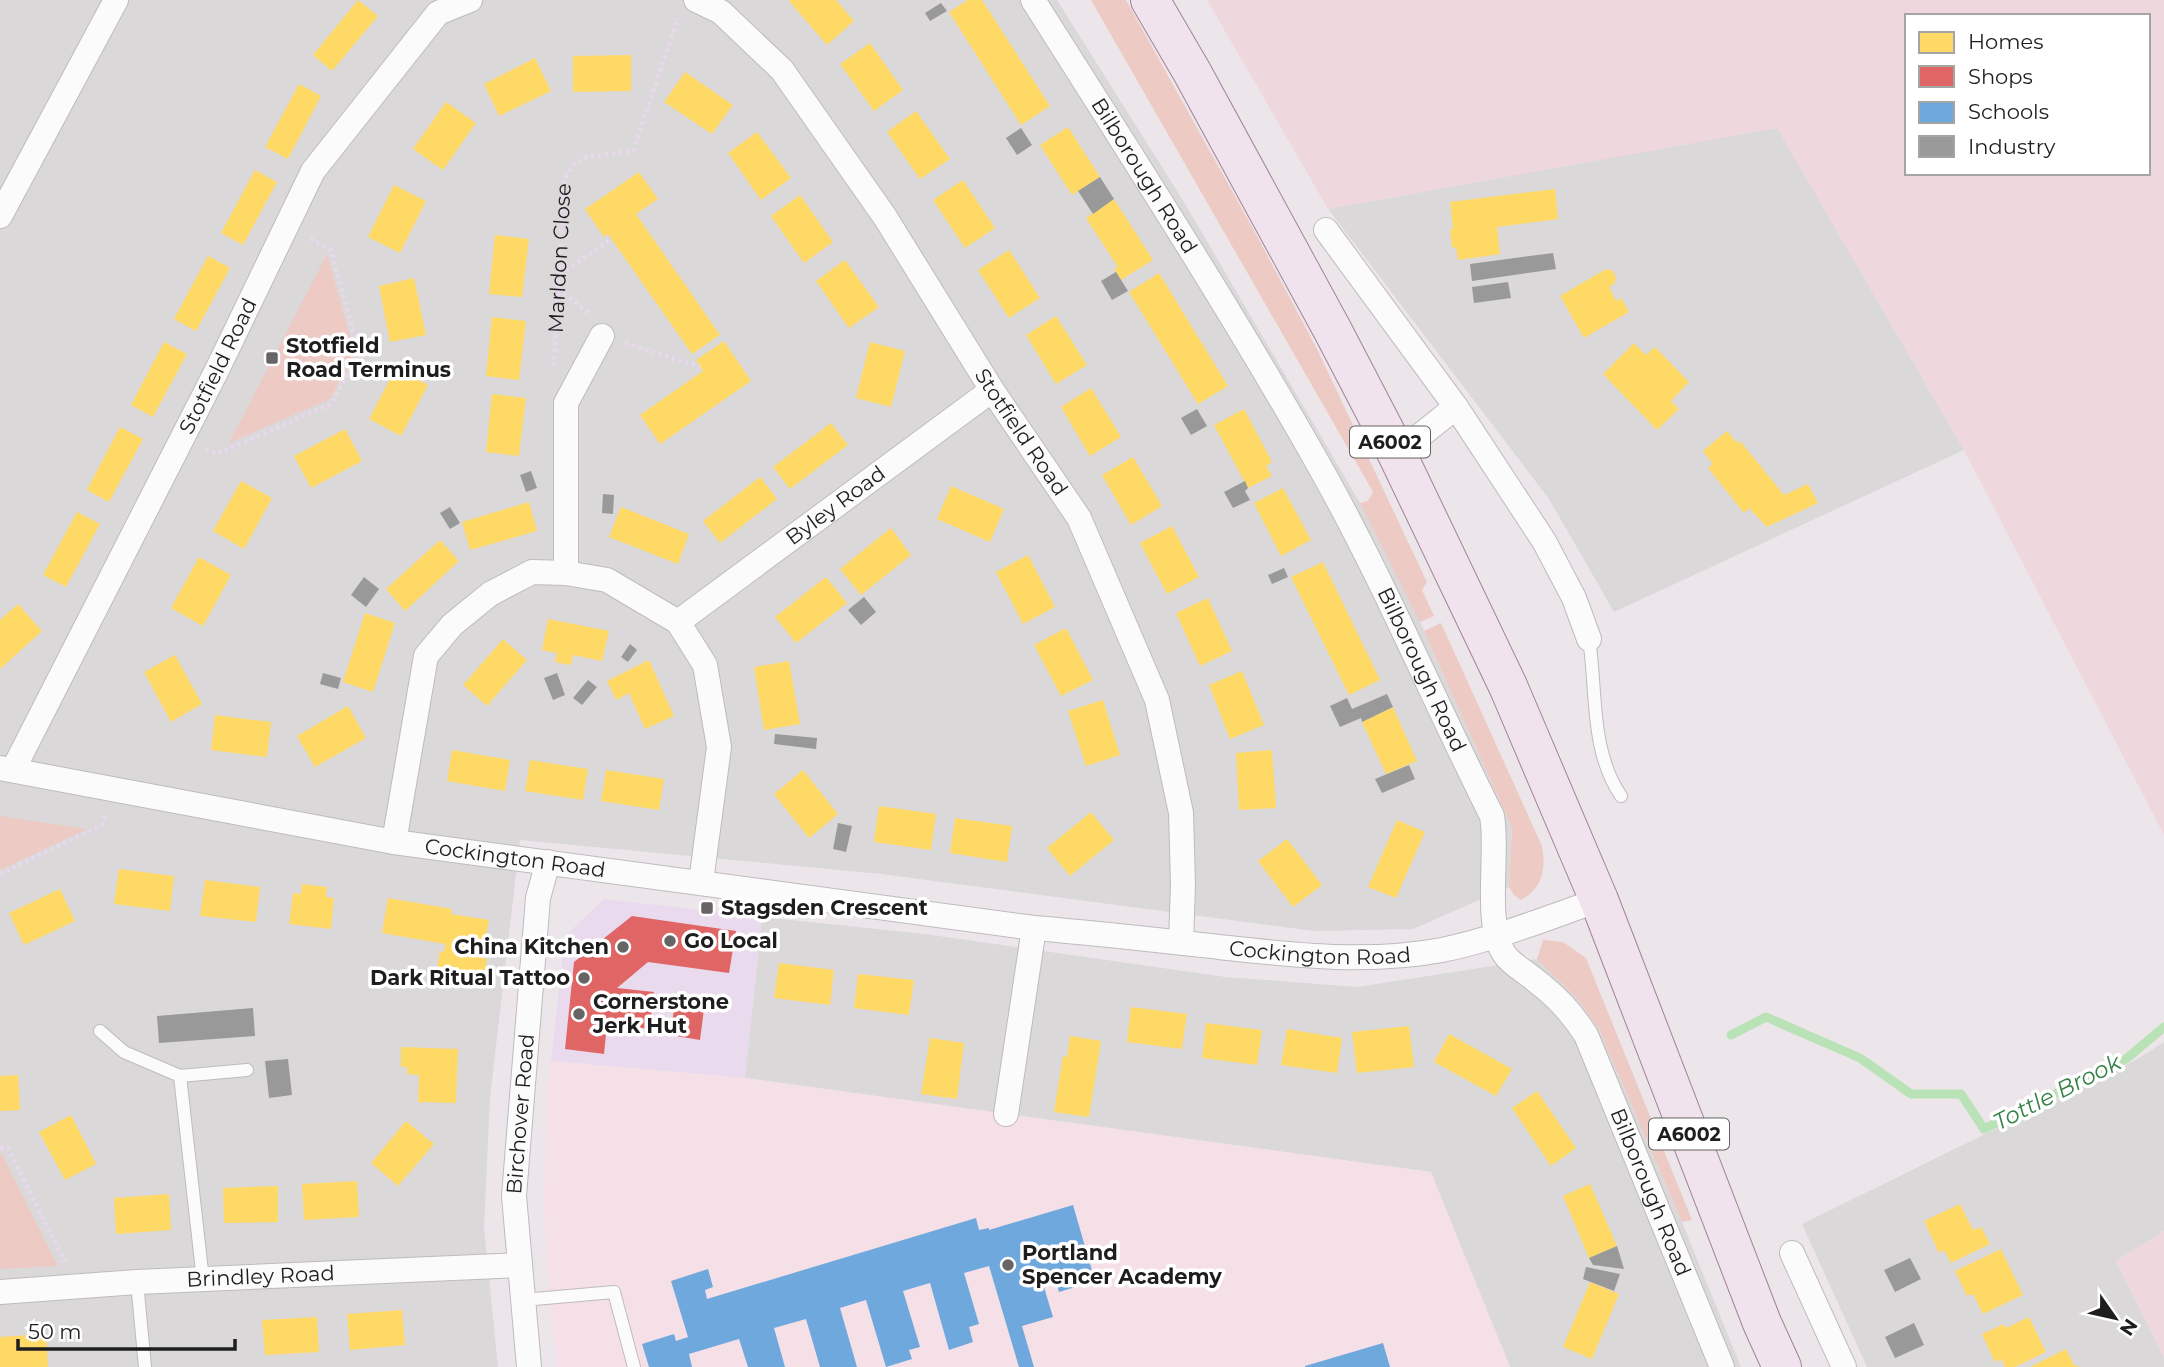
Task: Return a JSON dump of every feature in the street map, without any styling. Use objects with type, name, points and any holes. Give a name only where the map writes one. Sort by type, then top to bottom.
[{"type":"main road","name":"A6002","points":[[1150,0],[1205,96],[1397,454],[1508,686],[1599,900],[1762,1323],[1782,1367]]},
{"type":"street","points":[[0,216],[116,0]]},
{"type":"street","name":"Stotfield Road","points":[[7,769],[183,436],[313,171],[438,12],[470,0]]},
{"type":"street","name":"Bilborough Road","points":[[1032,0],[1217,289],[1322,472],[1395,616],[1492,816],[1496,834],[1494,912],[1497,936],[1506,956],[1572,1012],[1586,1035],[1722,1367]]},
{"type":"street","name":"Stotfield Road","points":[[688,6],[721,12],[782,70],[885,217],[992,390],[1079,517],[1157,699],[1181,813],[1184,885],[1181,942]]},
{"type":"street","points":[[1325,230],[1456,407],[1544,541],[1574,598],[1588,639]]},
{"type":"street","name":"Marldon Close","points":[[566,573],[566,403],[602,336]]},
{"type":"street","name":"Byley Road","points":[[678,622],[992,390]]},
{"type":"street","points":[[1397,454],[1456,407]]},
{"type":"street","points":[[394,842],[426,656],[452,625],[490,594],[532,572],[566,573],[607,580],[678,622],[705,664],[719,747],[701,882]]},
{"type":"street","name":"Cockington Road","points":[[7,769],[394,842],[1034,928],[1316,957],[1376,957],[1441,950],[1497,936],[1599,900]]},
{"type":"street","name":"Birchover Road","points":[[529,1367],[514,1196],[538,898],[548,862]]},
{"type":"street","points":[[1006,1114],[1034,928]]},
{"type":"street","points":[[1792,1253],[1844,1367]]},
{"type":"street","name":"Brindley Road","points":[[0,1292],[137,1282],[520,1265]]},
{"type":"lane","points":[[1588,639],[1598,734],[1610,780],[1621,796]]},
{"type":"lane","points":[[100,1031],[124,1052],[180,1076],[247,1070]]},
{"type":"lane","points":[[180,1076],[203,1280]]},
{"type":"lane","points":[[137,1282],[145,1367]]},
{"type":"lane","points":[[523,1300],[614,1292],[634,1367]]},
{"type":"path","name":"Marldon Close","points":[[566,403],[554,376],[564,181],[572,166],[586,157],[634,151],[688,6]]},
{"type":"path","points":[[183,436],[217,454],[331,404],[359,353],[331,250],[286,226]]},
{"type":"path","points":[[559,274],[612,239]]},
{"type":"path","points":[[558,289],[592,315],[602,336],[701,367]]},
{"type":"path","points":[[0,874],[102,825],[114,788]]},
{"type":"path","points":[[0,1148],[8,1148],[67,1266],[67,1287]]},
{"type":"shaded area","points":[[0,0],[1057,0],[1184,202],[1360,503],[1409,597],[1512,828],[1509,887],[1413,929],[1314,931],[881,874],[520,840],[490,1098],[484,1228],[498,1367],[0,1367]]},
{"type":"shaded area","points":[[1091,0],[1126,0],[1318,351],[1427,582],[1422,590],[1434,616],[1420,622],[1360,503],[1368,501],[1373,492]]},
{"type":"shaded area","points":[[1207,0],[2164,0],[2164,835],[1964,450],[1777,128],[1328,209]]},
{"type":"shaded area","points":[[1777,127],[1964,450],[1614,612],[1549,499],[1328,209]]},
{"type":"shaded area","points":[[327,254],[355,353],[330,399],[229,443]]},
{"type":"shaded area","points":[[1441,623],[1542,846],[1541,877],[1534,890],[1521,900],[1509,887],[1512,828],[1424,631]]},
{"type":"shaded area","points":[[0,816],[87,829],[0,870]]},
{"type":"shaded area","points":[[604,899],[762,917],[745,1078],[551,1061],[565,936]]},
{"type":"shaded area","points":[[762,917],[925,934],[1226,977],[1357,987],[1537,959],[1575,996],[1598,1027],[1741,1367],[1510,1367],[1430,1172],[745,1078]]},
{"type":"shaded area","points":[[1543,940],[1563,942],[1586,958],[1692,1220],[1682,1222],[1598,1027],[1575,996],[1537,959]]},
{"type":"shaded area","points":[[2164,1042],[2164,1231],[2116,1261],[2164,1357],[2164,1367],[1867,1367],[1802,1224],[2136,1060]]},
{"type":"shaded area","name":"Portland Spencer Academy","points":[[551,1061],[745,1078],[1431,1172],[1510,1367],[558,1367],[551,1318],[544,1211],[547,1091]]},
{"type":"shaded area","points":[[2,1154],[58,1266],[0,1269]]},
{"type":"shaded area","points":[[2164,1231],[2164,1357],[2116,1261]]},
{"type":"building: Homes","points":[[358,0],[378,16],[332,71],[313,55]]},
{"type":"building: Homes","points":[[790,0],[836,0],[854,21],[827,45]]},
{"type":"building: Homes","points":[[968,0],[982,0],[1050,106],[1021,125],[949,12]]},
{"type":"building: Homes","points":[[870,43],[903,90],[874,111],[840,64]]},
{"type":"building: Homes","points":[[631,55],[631,91],[573,92],[573,56]]},
{"type":"building: Homes","points":[[535,58],[551,91],[499,116],[484,84]]},
{"type":"building: Homes","points":[[685,72],[733,105],[712,134],[664,102]]},
{"type":"building: Homes","points":[[299,84],[321,96],[288,159],[265,147]]},
{"type":"building: Homes","points":[[446,102],[476,123],[443,170],[413,149]]},
{"type":"building: Homes","points":[[916,111],[950,159],[920,179],[887,132]]},
{"type":"building: Homes","points":[[1068,127],[1100,177],[1072,195],[1040,145]]},
{"type":"building: Homes","points":[[757,132],[791,178],[761,200],[728,153]]},
{"type":"building: Homes","points":[[255,170],[277,182],[243,245],[221,233]]},
{"type":"building: Homes","points":[[639,172],[658,199],[636,214],[720,335],[692,354],[608,234],[604,237],[585,209]]},
{"type":"building: Homes","points":[[963,180],[995,228],[965,248],[933,200]]},
{"type":"building: Homes","points":[[394,185],[426,201],[400,253],[368,237]]},
{"type":"building: Homes","points":[[1555,189],[1558,219],[1497,227],[1500,254],[1458,260],[1456,247],[1452,248],[1450,202]]},
{"type":"building: Homes","points":[[800,195],[833,242],[804,263],[771,216]]},
{"type":"building: Homes","points":[[1114,199],[1153,260],[1121,280],[1114,269],[1118,267],[1086,218]]},
{"type":"building: Homes","points":[[495,235],[529,239],[522,297],[489,294]]},
{"type":"building: Homes","points":[[1009,250],[1040,298],[1009,318],[978,270]]},
{"type":"building: Homes","points":[[208,256],[230,268],[196,331],[174,319]]},
{"type":"building: Homes","points":[[845,260],[879,307],[849,328],[816,281]]},
{"type":"building: Homes","points":[[1606,269],[1613,271],[1616,278],[1614,284],[1609,287],[1616,301],[1621,298],[1629,312],[1584,338],[1560,296]]},
{"type":"building: Homes","points":[[1159,273],[1228,386],[1198,404],[1129,292]]},
{"type":"building: Homes","points":[[414,278],[426,335],[390,342],[379,286]]},
{"type":"building: Homes","points":[[1056,316],[1087,365],[1056,384],[1026,335]]},
{"type":"building: Homes","points":[[492,317],[526,321],[519,380],[486,376]]},
{"type":"building: Homes","points":[[724,341],[751,381],[660,444],[640,415],[703,371],[696,360]]},
{"type":"building: Homes","points":[[164,342],[187,354],[153,417],[131,405]]},
{"type":"building: Homes","points":[[870,342],[905,351],[891,407],[856,398]]},
{"type":"building: Homes","points":[[1634,343],[1646,355],[1655,347],[1689,382],[1671,401],[1679,409],[1657,430],[1603,374]]},
{"type":"building: Homes","points":[[396,368],[428,385],[401,436],[369,419]]},
{"type":"building: Homes","points":[[1091,388],[1121,437],[1090,456],[1061,407]]},
{"type":"building: Homes","points":[[492,394],[526,398],[519,456],[486,452]]},
{"type":"building: Homes","points":[[1244,409],[1272,462],[1266,466],[1272,476],[1248,488],[1214,425]]},
{"type":"building: Homes","points":[[831,423],[848,445],[790,489],[773,467]]},
{"type":"building: Homes","points":[[120,427],[143,439],[109,502],[87,490]]},
{"type":"building: Homes","points":[[345,429],[362,461],[311,488],[294,456]]},
{"type":"building: Homes","points":[[1727,431],[1737,443],[1740,441],[1784,495],[1808,484],[1818,503],[1767,527],[1749,508],[1744,513],[1708,468],[1713,464],[1703,451]]},
{"type":"building: Homes","points":[[1133,457],[1162,506],[1131,525],[1102,475]]},
{"type":"building: Homes","points":[[760,477],[777,499],[720,543],[703,521]]},
{"type":"building: Homes","points":[[241,481],[272,498],[244,549],[213,531]]},
{"type":"building: Homes","points":[[951,486],[1004,509],[990,542],[937,519]]},
{"type":"building: Homes","points":[[1283,488],[1311,540],[1281,556],[1254,503]]},
{"type":"building: Homes","points":[[529,502],[537,531],[470,550],[462,522]]},
{"type":"building: Homes","points":[[621,507],[689,534],[678,564],[609,537]]},
{"type":"building: Homes","points":[[77,512],[100,524],[66,587],[43,575]]},
{"type":"building: Homes","points":[[1172,526],[1199,577],[1167,594],[1140,543]]},
{"type":"building: Homes","points":[[891,528],[911,555],[861,595],[840,569]]},
{"type":"building: Homes","points":[[440,540],[459,561],[405,611],[386,589]]},
{"type":"building: Homes","points":[[1028,555],[1055,607],[1023,624],[996,572]]},
{"type":"building: Homes","points":[[199,557],[231,575],[203,626],[171,608]]},
{"type":"building: Homes","points":[[1323,562],[1380,680],[1349,695],[1291,577]]},
{"type":"building: Homes","points":[[826,577],[847,603],[796,643],[775,617]]},
{"type":"building: Homes","points":[[1208,598],[1232,651],[1200,666],[1176,613]]},
{"type":"building: Homes","points":[[18,604],[42,631],[0,669],[0,620]]},
{"type":"building: Homes","points":[[365,613],[395,623],[373,692],[343,682]]},
{"type":"building: Homes","points":[[548,619],[609,631],[602,661],[573,655],[571,665],[555,662],[557,653],[542,650]]},
{"type":"building: Homes","points":[[1066,628],[1093,680],[1061,696],[1034,645]]},
{"type":"building: Homes","points":[[503,639],[527,660],[487,706],[463,685]]},
{"type":"building: Homes","points":[[175,655],[202,704],[171,722],[144,672]]},
{"type":"building: Homes","points":[[649,660],[674,716],[645,729],[629,693],[616,700],[607,681]]},
{"type":"building: Homes","points":[[789,661],[800,724],[764,730],[754,667]]},
{"type":"building: Homes","points":[[1242,671],[1264,725],[1230,739],[1209,685]]},
{"type":"building: Homes","points":[[1103,700],[1120,755],[1086,766],[1068,711]]},
{"type":"building: Homes","points":[[348,706],[366,738],[315,767],[297,736]]},
{"type":"building: Homes","points":[[1393,707],[1417,761],[1386,774],[1362,722]]},
{"type":"building: Homes","points":[[215,715],[271,722],[267,757],[211,750]]},
{"type":"building: Homes","points":[[452,750],[510,760],[505,791],[447,781]]},
{"type":"building: Homes","points":[[1272,750],[1276,808],[1239,810],[1236,753]]},
{"type":"building: Homes","points":[[530,760],[588,769],[583,800],[525,791]]},
{"type":"building: Homes","points":[[606,770],[664,779],[659,810],[601,801]]},
{"type":"building: Homes","points":[[803,770],[838,814],[809,838],[774,794]]},
{"type":"building: Homes","points":[[879,806],[936,814],[931,850],[874,842]]},
{"type":"building: Homes","points":[[1091,812],[1114,840],[1070,876],[1047,848]]},
{"type":"building: Homes","points":[[955,818],[1012,826],[1007,862],[950,853]]},
{"type":"building: Homes","points":[[1397,820],[1425,832],[1396,898],[1368,887]]},
{"type":"building: Homes","points":[[1287,839],[1322,885],[1293,907],[1258,861]]},
{"type":"building: Homes","points":[[119,869],[174,876],[170,911],[114,904]]},
{"type":"building: Homes","points":[[205,880],[260,887],[256,922],[200,916]]},
{"type":"building: Homes","points":[[302,884],[327,887],[326,897],[334,898],[331,929],[289,924],[293,893],[301,894]]},
{"type":"building: Homes","points":[[60,889],[75,921],[24,945],[9,913]]},
{"type":"building: Homes","points":[[388,898],[452,909],[451,914],[489,920],[482,958],[487,959],[482,989],[435,980],[440,951],[444,952],[445,944],[382,933]]},
{"type":"building: Homes","points":[[779,963],[834,970],[830,1005],[774,998]]},
{"type":"building: Homes","points":[[858,974],[914,980],[909,1015],[854,1008]]},
{"type":"building: Homes","points":[[1131,1007],[1187,1014],[1182,1049],[1127,1042]]},
{"type":"building: Homes","points":[[1206,1023],[1262,1030],[1257,1065],[1202,1058]]},
{"type":"building: Homes","points":[[1409,1026],[1414,1067],[1357,1073],[1352,1032]]},
{"type":"building: Homes","points":[[1287,1029],[1342,1038],[1337,1073],[1281,1065]]},
{"type":"building: Homes","points":[[1449,1034],[1512,1069],[1496,1096],[1434,1062]]},
{"type":"building: Homes","points":[[1070,1036],[1101,1041],[1089,1117],[1054,1112],[1063,1056],[1067,1057]]},
{"type":"building: Homes","points":[[930,1038],[964,1043],[957,1099],[921,1094]]},
{"type":"building: Homes","points":[[401,1047],[458,1049],[456,1103],[418,1102],[419,1075],[407,1074],[407,1067],[401,1067]]},
{"type":"building: Homes","points":[[18,1075],[20,1110],[0,1111],[0,1076]]},
{"type":"building: Homes","points":[[1537,1091],[1576,1148],[1551,1166],[1512,1108]]},
{"type":"building: Homes","points":[[71,1115],[96,1164],[65,1180],[39,1132]]},
{"type":"building: Homes","points":[[406,1121],[434,1144],[398,1186],[371,1163]]},
{"type":"building: Homes","points":[[357,1181],[359,1217],[304,1220],[302,1184]]},
{"type":"building: Homes","points":[[1590,1184],[1617,1246],[1589,1258],[1563,1196]]},
{"type":"building: Homes","points":[[278,1186],[278,1222],[224,1223],[223,1188]]},
{"type":"building: Homes","points":[[169,1194],[171,1230],[116,1234],[114,1198]]},
{"type":"building: Homes","points":[[1960,1204],[1973,1230],[1981,1227],[1990,1244],[1951,1263],[1944,1250],[1939,1253],[1924,1221]]},
{"type":"building: Homes","points":[[2001,1249],[2023,1295],[1983,1314],[1973,1294],[1967,1296],[1955,1271]]},
{"type":"building: Homes","points":[[1590,1282],[1619,1294],[1592,1359],[1563,1347]]},
{"type":"building: Homes","points":[[402,1310],[405,1345],[350,1350],[347,1314]]},
{"type":"building: Homes","points":[[317,1317],[319,1352],[265,1355],[262,1320]]},
{"type":"building: Homes","points":[[2029,1317],[2046,1352],[2015,1367],[2005,1367],[2001,1359],[1995,1362],[1982,1334],[2004,1324],[2006,1328]]},
{"type":"building: Homes","points":[[46,1334],[48,1367],[0,1367],[0,1337]]},
{"type":"building: Homes","points":[[2066,1349],[2074,1365],[2080,1367],[2030,1367]]},
{"type":"building: Shops","points":[[632,916],[736,931],[729,973],[648,962],[617,988],[654,992],[650,1029],[607,1024],[604,1054],[565,1049],[574,962]]},
{"type":"building: Shops","points":[[676,997],[705,1001],[700,1040],[670,1035]]},
{"type":"building: Schools","points":[[1073,1205],[1095,1281],[1059,1292],[1053,1270],[1040,1274],[1053,1317],[1022,1326],[1034,1367],[1019,1367],[989,1266],[964,1273],[979,1324],[969,1327],[973,1342],[949,1350],[930,1283],[903,1291],[920,1347],[909,1350],[912,1359],[886,1367],[866,1300],[840,1308],[857,1367],[820,1367],[806,1319],[774,1328],[785,1367],[748,1367],[739,1339],[689,1354],[692,1367],[649,1367],[642,1344],[674,1334],[676,1341],[688,1337],[671,1281],[708,1269],[713,1287],[705,1290],[707,1299],[976,1218],[979,1230],[989,1230]]},
{"type":"building: Schools","points":[[1383,1343],[1390,1367],[1305,1367],[1305,1366]]},
{"type":"building: Industry","points":[[941,3],[947,11],[930,21],[925,13]]},
{"type":"building: Industry","points":[[1021,128],[1032,145],[1017,155],[1006,138]]},
{"type":"building: Industry","points":[[1100,177],[1114,199],[1093,214],[1078,191]]},
{"type":"building: Industry","points":[[1553,253],[1556,269],[1472,281],[1470,264]]},
{"type":"building: Industry","points":[[1116,272],[1128,291],[1112,300],[1101,281]]},
{"type":"building: Industry","points":[[1508,282],[1511,298],[1474,303],[1472,287]]},
{"type":"building: Industry","points":[[1197,409],[1207,426],[1191,435],[1181,418]]},
{"type":"building: Industry","points":[[531,471],[537,488],[526,492],[520,475]]},
{"type":"building: Industry","points":[[1245,481],[1248,488],[1245,491],[1250,500],[1233,508],[1224,492]]},
{"type":"building: Industry","points":[[603,494],[614,495],[613,514],[602,513]]},
{"type":"building: Industry","points":[[450,507],[460,523],[450,529],[440,513]]},
{"type":"building: Industry","points":[[1284,568],[1288,577],[1272,584],[1268,575]]},
{"type":"building: Industry","points":[[364,577],[379,589],[366,607],[351,595]]},
{"type":"building: Industry","points":[[864,597],[876,612],[861,625],[848,610]]},
{"type":"building: Industry","points":[[630,644],[637,650],[628,662],[621,657]]},
{"type":"building: Industry","points":[[323,673],[341,678],[338,689],[320,684]]},
{"type":"building: Industry","points":[[557,673],[565,695],[553,700],[544,678]]},
{"type":"building: Industry","points":[[588,680],[597,687],[582,705],[573,698]]},
{"type":"building: Industry","points":[[1387,694],[1393,707],[1362,722],[1361,718],[1340,727],[1330,706],[1347,698],[1352,709]]},
{"type":"building: Industry","points":[[775,734],[817,738],[816,749],[774,744]]},
{"type":"building: Industry","points":[[1409,765],[1415,779],[1382,793],[1375,779]]},
{"type":"building: Industry","points":[[838,823],[852,826],[846,852],[833,849]]},
{"type":"building: Industry","points":[[253,1008],[255,1036],[159,1043],[157,1016]]},
{"type":"building: Industry","points":[[288,1059],[292,1095],[269,1098],[265,1061]]},
{"type":"building: Industry","points":[[1617,1246],[1624,1269],[1593,1265],[1589,1258]]},
{"type":"building: Industry","points":[[1910,1258],[1921,1279],[1895,1292],[1884,1270]]},
{"type":"building: Industry","points":[[1586,1267],[1620,1274],[1614,1291],[1583,1279]]},
{"type":"building: Industry","points":[[1914,1323],[1924,1345],[1895,1358],[1885,1337]]},
{"type":"waterway","name":"Tottle Brook","points":[[1731,1035],[1766,1017],[1860,1058],[1911,1094],[1961,1094],[1984,1129],[2126,1059],[2164,1027]]},
{"type":"place","name":"Stotfield Road Terminus","points":[[272,358]]},
{"type":"place","name":"Stagsden Crescent","points":[[707,908]]},
{"type":"place","name":"Go Local","points":[[670,941]]},
{"type":"place","name":"China Kitchen","points":[[623,947]]},
{"type":"place","name":"Dark Ritual Tattoo","points":[[584,978]]},
{"type":"place","name":"Cornerstone Jerk Hut","points":[[579,1014]]},
{"type":"place","name":"Portland Spencer Academy","points":[[1008,1265]]}]
